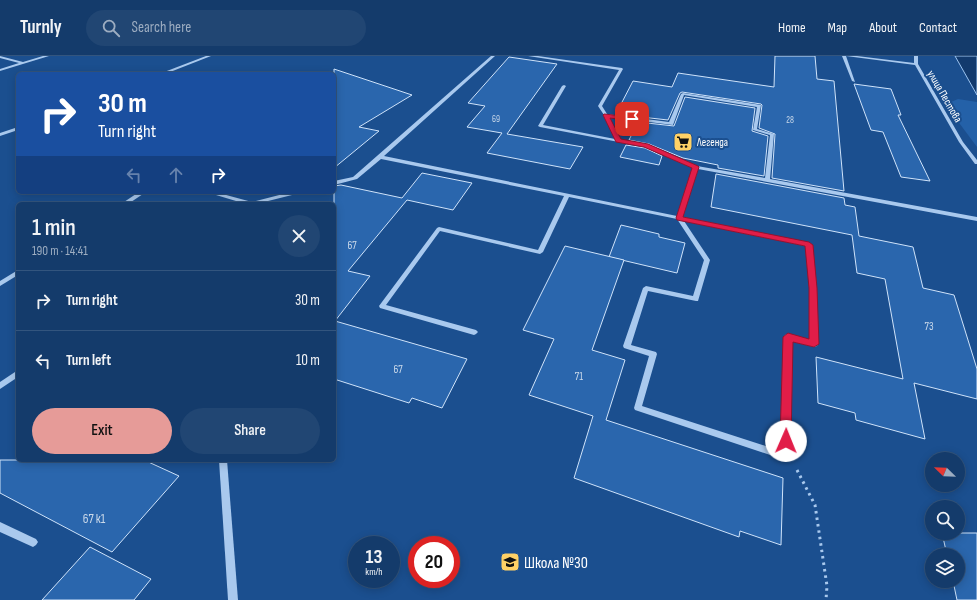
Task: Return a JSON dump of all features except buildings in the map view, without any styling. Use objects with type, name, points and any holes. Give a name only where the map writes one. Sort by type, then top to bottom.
[{"type":"street","points":[[0,70],[47,56]]},
{"type":"street","points":[[166,72],[209,56]]},
{"type":"street","points":[[336,183],[355,178],[493,56]]},
{"type":"street","points":[[530,56],[621,69],[600,106],[618,140]]},
{"type":"street","points":[[844,56],[854,81]]},
{"type":"street","points":[[848,56],[916,64]]},
{"type":"street","name":"улица Пестова","points":[[916,56],[916,64],[961,142],[977,163]]},
{"type":"street","points":[[0,57],[23,63]]},
{"type":"street","points":[[564,86],[540,126],[646,146],[696,167],[977,219]]},
{"type":"street","points":[[606,115],[671,124],[683,94],[759,106],[754,130],[772,134],[768,181]]},
{"type":"street","points":[[0,135],[16,129]]},
{"type":"street","points":[[380,157],[567,195],[679,218],[809,245],[813,288],[814,344],[788,337],[786,456],[638,408],[653,354],[627,346],[646,288],[696,299],[707,260],[679,218]]},
{"type":"street","points":[[679,218],[696,167]]},
{"type":"street","points":[[127,202],[140,194]]},
{"type":"street","points":[[216,194],[243,202]]},
{"type":"street","points":[[258,202],[290,194]]},
{"type":"street","points":[[474,332],[382,306],[439,229],[540,252],[567,195]]},
{"type":"street","points":[[0,284],[16,273]]},
{"type":"street","points":[[0,386],[16,375]]},
{"type":"street","points":[[223,462],[234,600]]},
{"type":"street","points":[[0,526],[33,542]]},
{"type":"path","points":[[786,456],[797,469],[815,505],[827,586],[826,600]]},
{"type":"shaded area","points":[[955,56],[977,56],[977,95]]},
{"type":"shaded area","points":[[958,99],[977,102],[977,147],[954,116],[951,102]]},
{"type":"place","name":"Легенда","points":[[683,142]]},
{"type":"place","name":"Школа №30","points":[[510,562]]},
{"type":"route","points":[[632,119],[606,115],[618,140],[646,146],[696,167],[679,218],[809,245],[813,288],[814,344],[788,337],[786,441]]}]
